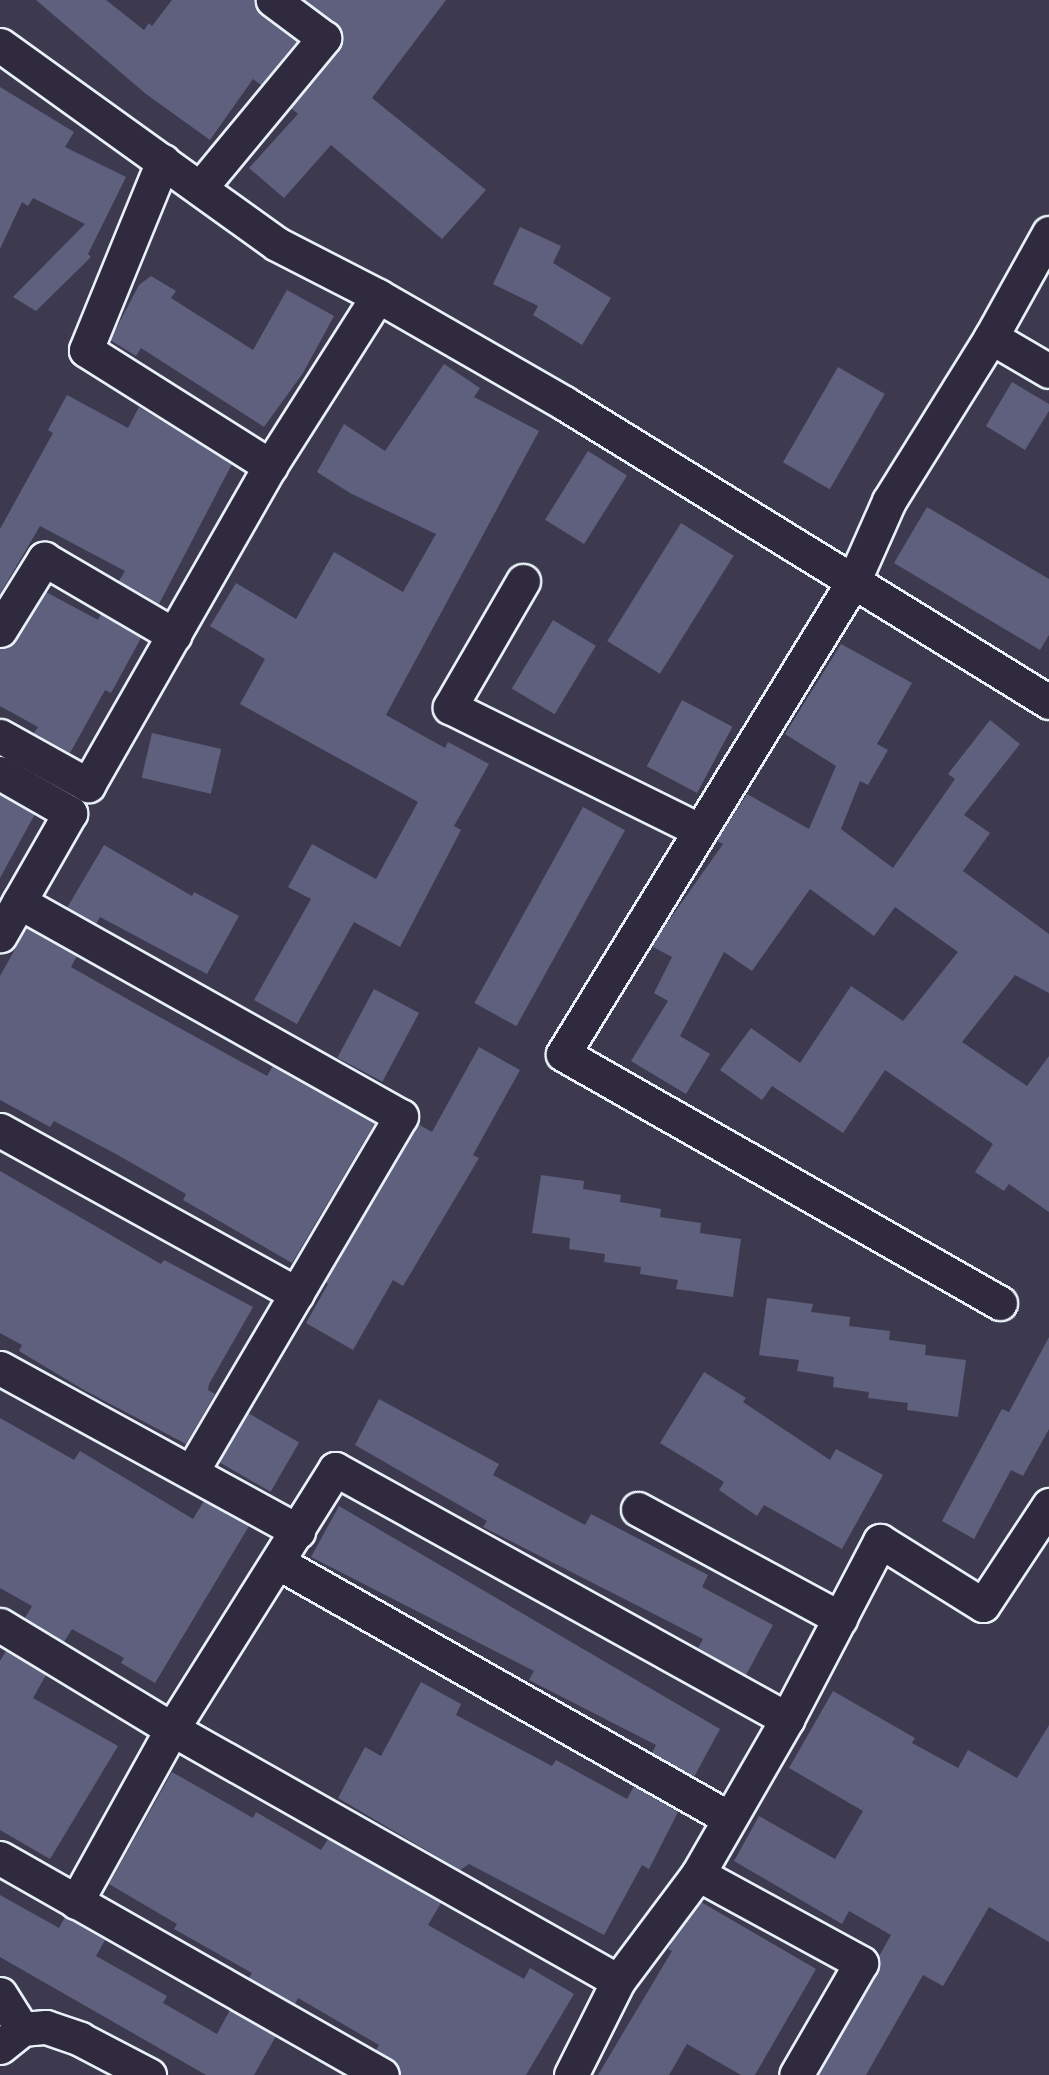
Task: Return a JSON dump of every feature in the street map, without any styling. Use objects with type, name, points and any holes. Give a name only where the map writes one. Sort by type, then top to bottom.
[{"type":"street","points":[[200,188],[324,38],[273,0]]},
{"type":"street","points":[[0,45],[277,244],[378,296],[855,580],[907,618],[1049,702]]},
{"type":"street","points":[[163,161],[86,350],[270,466]]},
{"type":"street","points":[[1000,1303],[563,1054],[855,580],[890,501],[991,337],[1049,233]]},
{"type":"street","points":[[0,736],[88,785],[270,466],[378,296]]},
{"type":"street","points":[[991,337],[1049,370]]},
{"type":"street","points":[[0,630],[44,559],[174,635]]},
{"type":"street","points":[[523,581],[450,707],[699,830]]},
{"type":"street","points":[[0,773],[70,813],[0,935]]},
{"type":"street","points":[[19,902],[401,1116],[191,1472]]},
{"type":"street","points":[[0,1130],[297,1294]]},
{"type":"street","points":[[0,1368],[298,1531]]},
{"type":"street","points":[[76,1902],[172,1729],[279,1563],[335,1469],[787,1719]]},
{"type":"street","points":[[571,2075],[618,1981],[698,1874],[727,1817],[787,1719],[880,1541],[983,1605],[1049,1505]]},
{"type":"street","points":[[638,1509],[840,1618]]},
{"type":"street","points":[[279,1563],[727,1817]]},
{"type":"street","points":[[0,1625],[172,1729],[618,1981]]},
{"type":"street","points":[[0,1858],[382,2075]]},
{"type":"street","points":[[698,1874],[861,1964],[796,2075]]},
{"type":"street","points":[[0,1994],[11,2038],[46,2026],[80,2039],[149,2075]]},
{"type":"building","points":[[36,0],[106,0],[144,30],[149,23],[152,26],[172,0],[255,0],[261,15],[297,41],[261,85],[253,79],[210,140],[146,94]]},
{"type":"building","points":[[304,0],[446,0],[372,98],[486,190],[442,239],[331,145],[284,198],[249,168],[298,114],[291,108],[342,41],[336,23]]},
{"type":"building","points":[[0,87],[74,132],[65,147],[126,177],[88,254],[91,257],[36,311],[13,297],[85,224],[33,198],[28,206],[22,202],[0,249]]},
{"type":"building","points":[[520,227],[561,246],[553,263],[611,298],[582,345],[533,315],[538,306],[493,284]]},
{"type":"building","points":[[151,276],[176,291],[171,298],[253,350],[287,290],[334,316],[303,373],[264,427],[141,348],[136,356],[110,340],[139,285]]},
{"type":"building","points":[[444,364],[480,388],[474,397],[539,431],[386,715],[445,748],[448,742],[489,764],[454,826],[461,830],[400,947],[354,922],[297,1024],[254,1000],[311,899],[288,887],[312,844],[376,879],[418,802],[240,704],[265,659],[210,626],[236,583],[296,619],[334,552],[403,592],[436,534],[350,493],[317,472],[344,424],[385,451]]},
{"type":"building","points":[[838,367],[885,394],[830,489],[783,462]]},
{"type":"building","points":[[1012,382],[1049,404],[1049,411],[1025,450],[986,426]]},
{"type":"building","points":[[67,395],[128,428],[139,407],[232,464],[159,604],[119,581],[125,571],[40,526],[0,594],[0,529],[53,433],[48,430]]},
{"type":"building","points":[[588,451],[627,475],[584,544],[545,520]]},
{"type":"building","points":[[927,507],[1049,579],[1049,635],[1040,650],[894,563]]},
{"type":"building","points":[[681,523],[734,556],[660,674],[607,641]]},
{"type":"building","points":[[46,592],[98,620],[101,614],[141,638],[111,693],[105,690],[70,753],[34,733],[38,727],[0,706],[0,649],[16,640]]},
{"type":"building","points":[[553,620],[596,646],[555,714],[512,689]]},
{"type":"building","points":[[841,644],[912,683],[877,744],[888,750],[868,785],[860,781],[841,829],[893,868],[955,779],[948,774],[990,720],[1020,744],[964,815],[990,833],[963,871],[1049,934],[1049,993],[1015,975],[962,1042],[1027,1086],[1049,1056],[1049,1212],[1009,1184],[1004,1191],[975,1172],[993,1144],[885,1070],[843,1133],[772,1086],[762,1100],[720,1070],[751,1028],[800,1063],[851,986],[903,1021],[958,952],[895,907],[874,936],[810,889],[752,971],[724,952],[680,1036],[710,1054],[686,1094],[631,1061],[668,1001],[654,993],[672,957],[651,946],[723,844],[717,841],[747,794],[809,829],[836,766],[785,734]]},
{"type":"building","points":[[682,700],[732,727],[697,793],[647,766]]},
{"type":"building","points":[[152,733],[221,749],[211,794],[142,778]]},
{"type":"building","points":[[0,795],[35,814],[0,878]]},
{"type":"building","points":[[583,807],[625,830],[516,1026],[474,1003]]},
{"type":"building","points":[[104,845],[192,896],[194,892],[239,916],[207,974],[100,917],[96,924],[67,908]]},
{"type":"building","points":[[27,928],[77,956],[71,967],[145,1009],[267,1076],[273,1066],[375,1123],[292,1263],[183,1200],[186,1194],[116,1154],[54,1121],[50,1127],[0,1100],[0,976]]},
{"type":"building","points":[[374,989],[419,1013],[382,1082],[337,1058]]},
{"type":"building","points":[[479,1047],[520,1070],[473,1155],[479,1158],[403,1286],[393,1280],[353,1350],[306,1323],[328,1284],[325,1282],[418,1124],[432,1132]]},
{"type":"building","points":[[0,1171],[161,1264],[164,1260],[253,1307],[209,1384],[208,1390],[215,1394],[186,1444],[84,1390],[19,1351],[22,1345],[0,1333]]},
{"type":"building","points":[[541,1175],[584,1181],[583,1189],[621,1195],[620,1202],[661,1209],[660,1217],[701,1223],[700,1233],[741,1239],[733,1297],[676,1289],[678,1280],[640,1274],[641,1267],[604,1262],[605,1254],[569,1249],[570,1238],[532,1233]]},
{"type":"building","points":[[767,1298],[813,1304],[811,1312],[850,1317],[849,1326],[890,1331],[889,1340],[926,1345],[925,1355],[966,1360],[958,1417],[907,1410],[908,1403],[868,1398],[869,1392],[833,1387],[834,1377],[797,1371],[799,1360],[759,1355]]},
{"type":"building","points":[[1049,1337],[1049,1429],[1023,1476],[1011,1470],[974,1539],[942,1521],[1002,1409],[1009,1412]]},
{"type":"building","points":[[704,1372],[746,1398],[743,1402],[830,1460],[836,1449],[883,1475],[842,1549],[764,1505],[757,1516],[719,1490],[724,1482],[660,1443]]},
{"type":"building","points":[[379,1399],[499,1464],[493,1475],[585,1525],[591,1514],[708,1575],[702,1587],[773,1625],[746,1675],[698,1648],[703,1639],[483,1527],[487,1521],[355,1445]]},
{"type":"building","points":[[248,1413],[299,1442],[271,1492],[220,1462]]},
{"type":"building","points":[[0,1418],[74,1460],[80,1451],[193,1519],[204,1501],[249,1526],[155,1683],[121,1663],[124,1658],[72,1629],[64,1642],[25,1618],[32,1606],[0,1588]]},
{"type":"building","points":[[339,1506],[720,1729],[694,1777],[652,1753],[656,1745],[529,1680],[534,1671],[311,1557]]},
{"type":"building","points":[[6,1651],[46,1675],[33,1698],[118,1746],[50,1859],[0,1830],[0,1661]]},
{"type":"building","points":[[421,1682],[461,1704],[456,1715],[552,1766],[556,1760],[627,1799],[634,1786],[678,1812],[649,1869],[642,1865],[604,1935],[469,1864],[460,1870],[338,1798],[365,1747],[381,1756]]},
{"type":"building","points":[[833,1691],[915,1738],[912,1743],[958,1768],[968,1750],[1017,1778],[1049,1725],[1049,1942],[989,1907],[943,1986],[923,1975],[866,2075],[818,2075],[877,1972],[878,1958],[891,1935],[849,1911],[842,1924],[734,1861],[759,1816],[835,1859],[863,1811],[789,1768]]},
{"type":"building","points":[[172,1772],[253,1818],[256,1812],[321,1850],[328,1839],[441,1903],[428,1925],[524,1979],[530,1968],[574,1994],[526,2075],[401,2075],[398,2065],[376,2050],[379,2045],[298,1998],[295,2004],[249,1978],[252,1973],[174,1929],[177,1924],[109,1884]]},
{"type":"building","points":[[0,1895],[59,1928],[65,1917],[105,1940],[96,1956],[167,1996],[163,2003],[217,2034],[230,2010],[276,2036],[254,2075],[206,2075],[0,1957]]},
{"type":"building","points":[[701,1902],[816,1969],[755,2075],[741,2075],[687,2044],[669,2075],[598,2075],[672,1951],[668,1949],[676,1935]]}]
